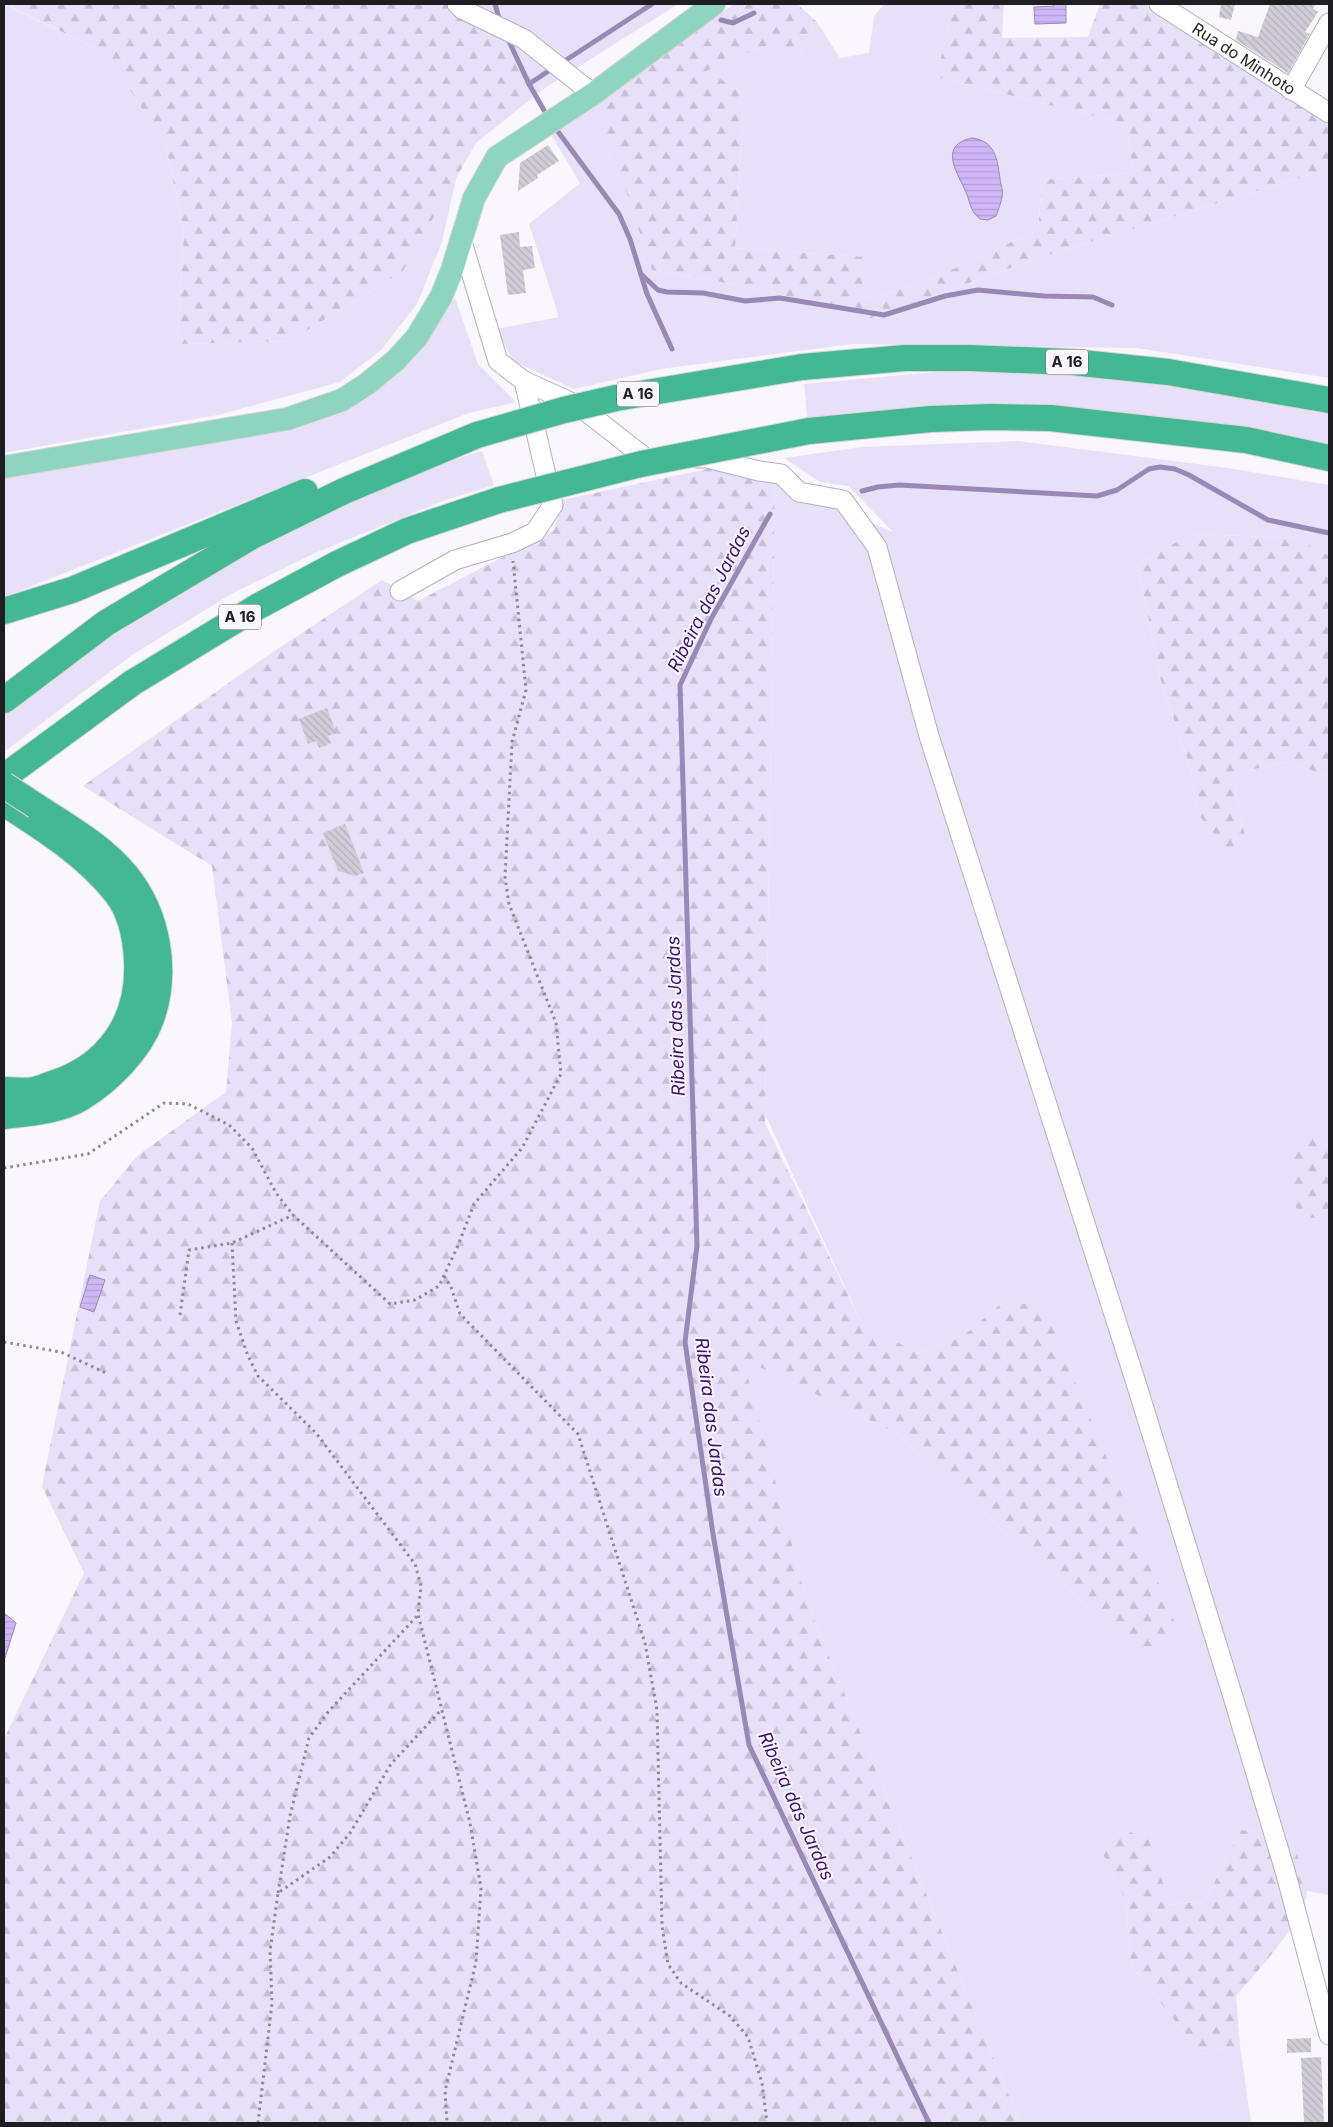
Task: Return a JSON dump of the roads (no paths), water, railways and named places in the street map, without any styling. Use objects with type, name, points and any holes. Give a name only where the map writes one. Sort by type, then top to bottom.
[{"type":"highway","name":"A 16","points":[[4,611],[72,590],[318,487],[426,445],[470,437],[564,410],[616,398],[802,367],[905,358],[969,358],[1072,362],[1168,372],[1329,400]]},
{"type":"highway","name":"A 16","points":[[4,777],[132,682],[196,643],[337,564],[407,531],[499,500],[623,468],[809,431],[931,420],[991,417],[1050,418],[1246,440],[1329,458]]},
{"type":"highway","name":"A 16","points":[[4,700],[106,623],[252,536],[344,491],[470,437]]},
{"type":"highway","name":"A 16","points":[[4,793],[56,739]]},
{"type":"highway","points":[[4,785],[84,860],[117,894],[131,919],[138,981],[132,1011],[117,1040],[92,1065],[65,1080],[34,1090],[4,1090]]},
{"type":"highway","points":[[4,803],[31,811],[96,844],[127,876],[149,913],[158,950],[158,984],[151,1020],[132,1052],[106,1080],[80,1099],[45,1111],[4,1116]]},
{"type":"main road","points":[[4,467],[287,418],[342,400],[367,384],[396,360],[417,337],[441,298],[462,242],[474,198],[497,157],[593,94],[714,4]]},
{"type":"street","points":[[457,4],[524,39],[593,94]]},
{"type":"street","name":"Rua do Minhoto","points":[[1159,4],[1329,113]]},
{"type":"street","points":[[1291,90],[1329,23]]},
{"type":"street","points":[[462,242],[498,361],[524,380],[579,406],[648,460],[707,458],[759,471],[781,474],[800,492],[843,500],[877,548],[929,736],[1137,1386],[1231,1690],[1285,1871],[1329,2035]]},
{"type":"street","points":[[400,591],[455,560],[512,543],[535,532],[553,505],[524,380]]},
{"type":"waterway","name":"Ribeira das Jardas","points":[[495,4],[500,22]]},
{"type":"waterway","points":[[560,64],[652,4]]},
{"type":"waterway","points":[[721,20],[733,23],[754,13]]},
{"type":"waterway","name":"Ribeira das Jardas","points":[[507,37],[529,84],[545,112]]},
{"type":"waterway","points":[[529,84],[553,68]]},
{"type":"waterway","name":"Ribeira das Jardas","points":[[556,129],[619,214],[630,239],[647,294],[672,349]]},
{"type":"waterway","points":[[641,274],[658,290],[667,292],[703,293],[745,301],[780,298],[884,315],[945,296],[978,290],[1044,296],[1093,297],[1112,305]]},
{"type":"waterway","points":[[862,491],[899,485],[1097,496],[1117,490],[1149,469],[1160,467],[1175,469],[1189,475],[1268,520],[1329,533]]},
{"type":"waterway","name":"Ribeira das Jardas","points":[[770,514],[711,619],[680,685],[697,1246],[685,1342],[713,1534],[749,1745],[929,2123]]}]
